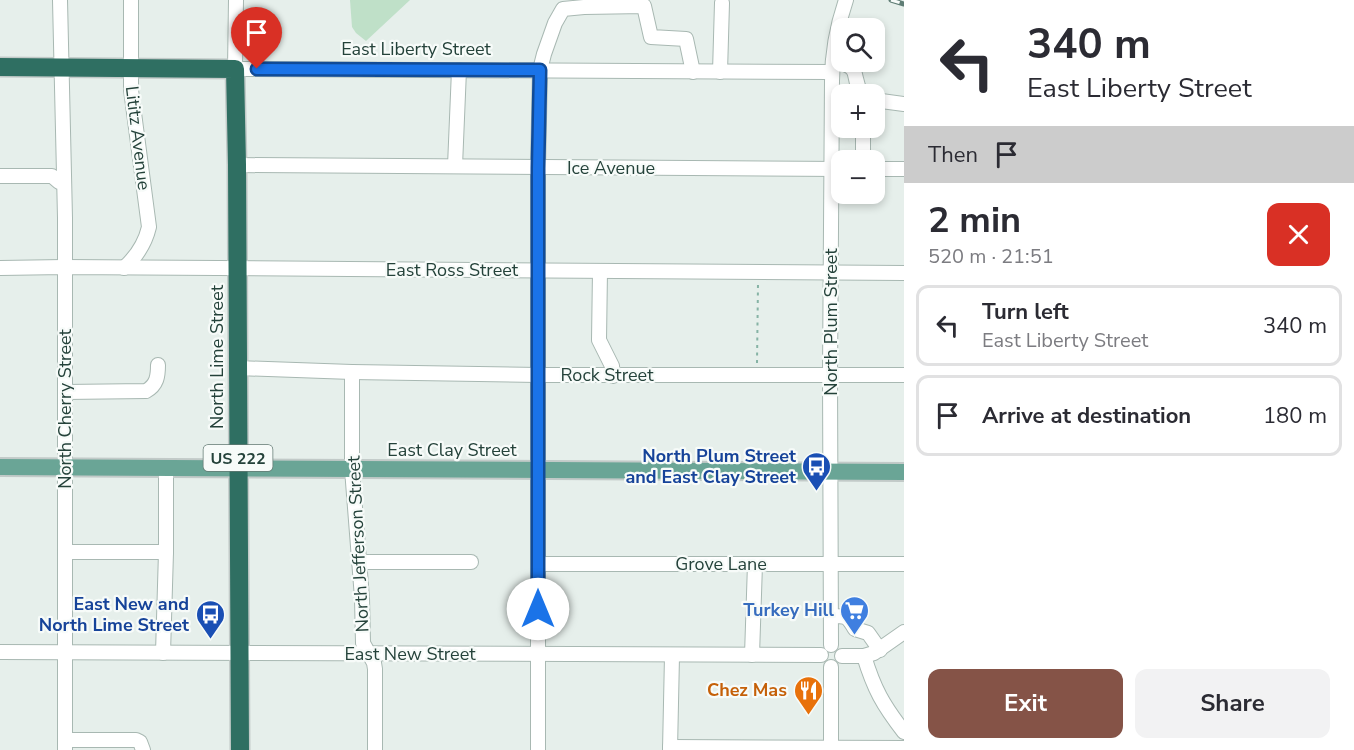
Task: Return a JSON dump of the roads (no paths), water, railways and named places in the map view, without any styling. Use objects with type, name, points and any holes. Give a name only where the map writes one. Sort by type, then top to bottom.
[{"type":"highway","name":"East Liberty Street","points":[[0,67],[235,69]]},
{"type":"highway","name":"North Lime Street","points":[[235,69],[240,750]]},
{"type":"main road","name":"East Clay Street","points":[[0,467],[904,472]]},
{"type":"street","name":"North Cherry Street","points":[[60,0],[64,167],[58,178],[64,267],[65,745]]},
{"type":"street","name":"Lititz Avenue","points":[[124,268],[135,258],[144,243],[149,228],[131,90],[131,0]]},
{"type":"street","name":"North Lime Street","points":[[235,69],[236,0]]},
{"type":"street","name":"North Plum Street","points":[[841,18],[846,0]]},
{"type":"street","points":[[720,72],[722,3]]},
{"type":"street","points":[[538,750],[540,70],[555,23],[563,9],[644,6],[651,37],[686,39],[693,72]]},
{"type":"street","name":"East Liberty Street","points":[[235,69],[831,71]]},
{"type":"street","points":[[455,166],[459,70]]},
{"type":"street","name":"North Plum Street","points":[[832,72],[836,150]]},
{"type":"street","name":"East Liberty Street","points":[[834,72],[853,84]]},
{"type":"street","points":[[885,101],[904,104]]},
{"type":"street","name":"Ice Avenue","points":[[237,165],[831,169]]},
{"type":"street","points":[[885,169],[904,169]]},
{"type":"street","points":[[0,176],[58,178]]},
{"type":"street","name":"North Plum Street","points":[[831,645],[830,375],[831,273],[835,204]]},
{"type":"street","name":"East Ross Street","points":[[0,268],[904,273]]},
{"type":"street","points":[[600,271],[599,340],[612,366],[613,376]]},
{"type":"street","points":[[65,392],[146,391],[154,386],[158,365]]},
{"type":"street","name":"Rock Street","points":[[238,368],[613,376],[904,375]]},
{"type":"street","name":"North Jefferson Street","points":[[352,372],[352,470],[362,598],[363,643],[375,669],[375,750]]},
{"type":"street","points":[[163,653],[166,468]]},
{"type":"street","points":[[65,552],[166,552]]},
{"type":"street","points":[[359,562],[471,562]]},
{"type":"street","name":"Grove Lane","points":[[538,564],[904,564]]},
{"type":"street","points":[[752,655],[755,564]]},
{"type":"street","points":[[832,616],[848,617],[855,629],[868,633],[880,650]]},
{"type":"street","points":[[842,656],[864,656],[874,653],[904,632]]},
{"type":"street","points":[[831,645],[840,650],[842,656],[840,663],[831,667],[825,664],[821,655],[823,649],[831,645]]},
{"type":"street","name":"East New Street","points":[[0,652],[821,655]]},
{"type":"street","points":[[672,656],[670,749],[904,748]]},
{"type":"street","points":[[864,656],[871,681],[885,708],[904,732]]},
{"type":"street","points":[[831,667],[831,749]]},
{"type":"street","points":[[65,745],[136,740],[142,745],[143,750]]},
{"type":"railway","points":[[891,0],[904,4]]},
{"type":"place","name":"North Plum Street and East Clay Street","points":[[817,492]]},
{"type":"place","name":"Turkey Hill","points":[[855,636]]},
{"type":"place","name":"East New and North Lime Street","points":[[210,640]]},
{"type":"place","name":"Chez Mas","points":[[808,716]]}]
